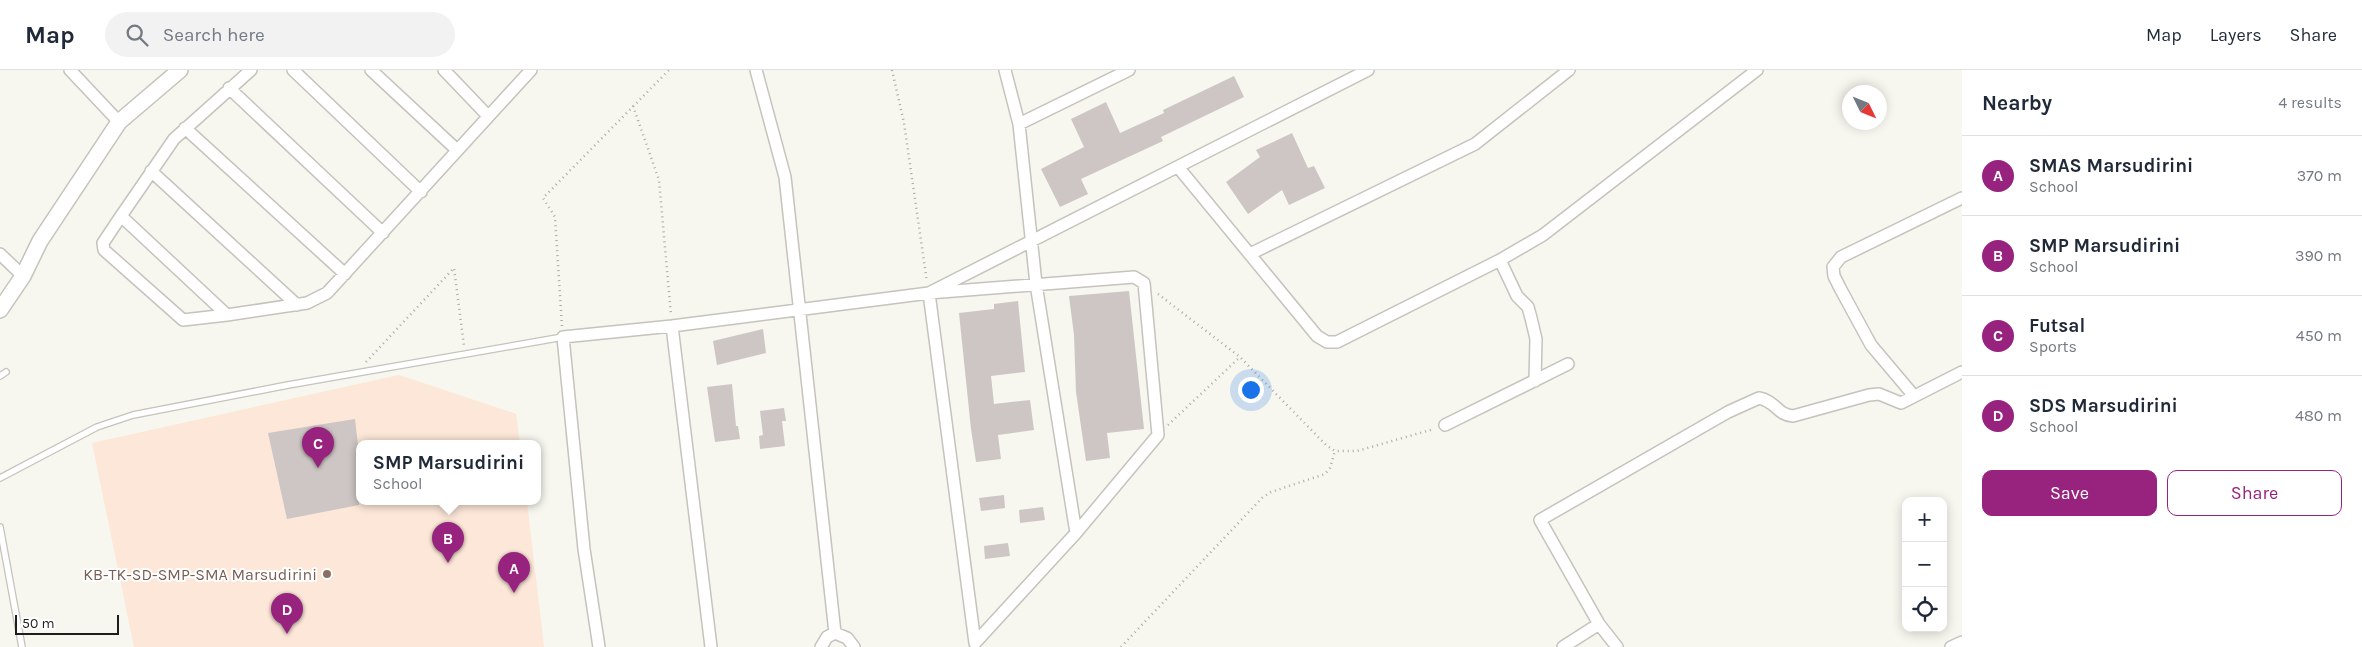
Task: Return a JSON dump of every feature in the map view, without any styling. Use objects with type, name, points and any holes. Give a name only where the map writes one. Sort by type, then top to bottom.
[{"type":"street","points":[[70,70],[119,122]]},
{"type":"street","points":[[0,310],[23,276],[40,241],[119,122],[180,70]]},
{"type":"street","points":[[251,70],[185,128],[151,171],[103,243],[104,250],[183,320],[297,305],[316,300],[327,294],[530,70]]},
{"type":"street","points":[[293,70],[421,192]]},
{"type":"street","points":[[371,70],[457,150]]},
{"type":"street","points":[[444,70],[488,116]]},
{"type":"street","points":[[756,70],[785,177],[835,633]]},
{"type":"street","points":[[1005,70],[1019,124],[1036,284],[1076,533]]},
{"type":"street","points":[[1019,124],[1129,70]]},
{"type":"street","points":[[928,293],[1178,168],[1368,70]]},
{"type":"street","points":[[1250,254],[1475,144],[1569,70]]},
{"type":"street","points":[[1178,168],[1317,336],[1327,342],[1337,342],[1500,260],[1543,234],[1757,70]]},
{"type":"street","points":[[230,88],[383,233]]},
{"type":"street","points":[[185,128],[345,274]]},
{"type":"street","points":[[151,171],[297,305]]},
{"type":"street","points":[[1914,396],[1871,345],[1834,276],[1833,266],[1842,257],[1962,198]]},
{"type":"street","points":[[121,216],[227,315]]},
{"type":"street","points":[[0,254],[23,276]]},
{"type":"street","points":[[1500,260],[1517,296],[1528,307],[1532,318],[1536,340],[1535,382]]},
{"type":"street","points":[[599,647],[584,549],[563,337],[672,326],[928,293],[1134,277],[1144,284],[1158,435],[1076,533],[975,643],[928,293]]},
{"type":"street","points":[[672,326],[711,647]]},
{"type":"street","points":[[1445,426],[1568,364]]},
{"type":"street","points":[[1617,647],[1599,624],[1540,520],[1728,412],[1759,398],[1774,404],[1783,414],[1793,416],[1869,395],[1879,394],[1901,403],[1962,372]]},
{"type":"street","points":[[1563,647],[1599,624]]},
{"type":"street","points":[[821,647],[827,637],[835,633],[847,638],[854,647]]},
{"type":"street","points":[[1951,647],[1962,642]]},
{"type":"lane","points":[[0,478],[97,427],[133,415],[357,372],[563,337]]},
{"type":"lane","points":[[0,527],[22,647]]},
{"type":"path","points":[[563,337],[555,217],[543,198],[669,70]]},
{"type":"path","points":[[892,70],[904,123],[928,293]]},
{"type":"path","points":[[633,106],[659,180],[672,326]]},
{"type":"path","points":[[357,372],[454,268],[465,354]]},
{"type":"path","points":[[1144,284],[1240,357],[1326,445],[1335,451],[1357,451],[1445,426]]},
{"type":"path","points":[[1158,435],[1240,357]]},
{"type":"path","points":[[1121,647],[1262,498],[1271,492],[1325,474],[1332,463],[1335,451]]},
{"type":"shaded area","name":"KB-TK-SD-SMP-SMA Marsudirini","points":[[399,375],[516,414],[519,440],[356,440],[356,505],[527,505],[544,647],[134,647],[92,443]]},
{"type":"building","points":[[1234,76],[1244,97],[1161,137],[1163,141],[1081,179],[1088,194],[1060,207],[1041,169],[1084,147],[1071,119],[1106,102],[1120,133],[1164,113],[1163,110]]},
{"type":"building","points":[[1292,133],[1308,168],[1314,166],[1325,188],[1289,205],[1282,190],[1248,214],[1226,182],[1260,157],[1256,150]]},
{"type":"building","points":[[1129,291],[1144,429],[1107,433],[1110,458],[1086,461],[1076,392],[1074,335],[1069,296]]},
{"type":"building","points":[[1018,301],[1025,372],[991,376],[994,404],[1030,400],[1034,430],[998,435],[1001,459],[976,462],[959,313],[994,309],[994,304]]},
{"type":"building","points":[[763,329],[766,353],[717,365],[713,341]]},
{"type":"building","points":[[732,384],[736,426],[738,426],[740,439],[715,442],[707,387]]},
{"type":"building","points":[[784,408],[786,421],[782,421],[785,446],[760,449],[759,436],[763,435],[760,411]]},
{"type":"building","points":[[355,419],[357,440],[356,505],[359,505],[287,519],[268,433]]},
{"type":"building","points":[[1004,495],[1005,508],[981,511],[979,498]]},
{"type":"building","points":[[1043,507],[1045,520],[1020,523],[1019,510]]},
{"type":"building","points":[[1008,543],[1010,556],[985,559],[984,546]]},
{"type":"place","name":"Futsal","points":[[318,468]]},
{"type":"place","name":"SMP Marsudirini","points":[[448,563]]},
{"type":"place","name":"KB-TK-SD-SMP-SMA Marsudirini","points":[[327,574]]},
{"type":"place","name":"SMAS Marsudirini","points":[[514,593]]},
{"type":"place","name":"SDS Marsudirini","points":[[287,634]]}]
